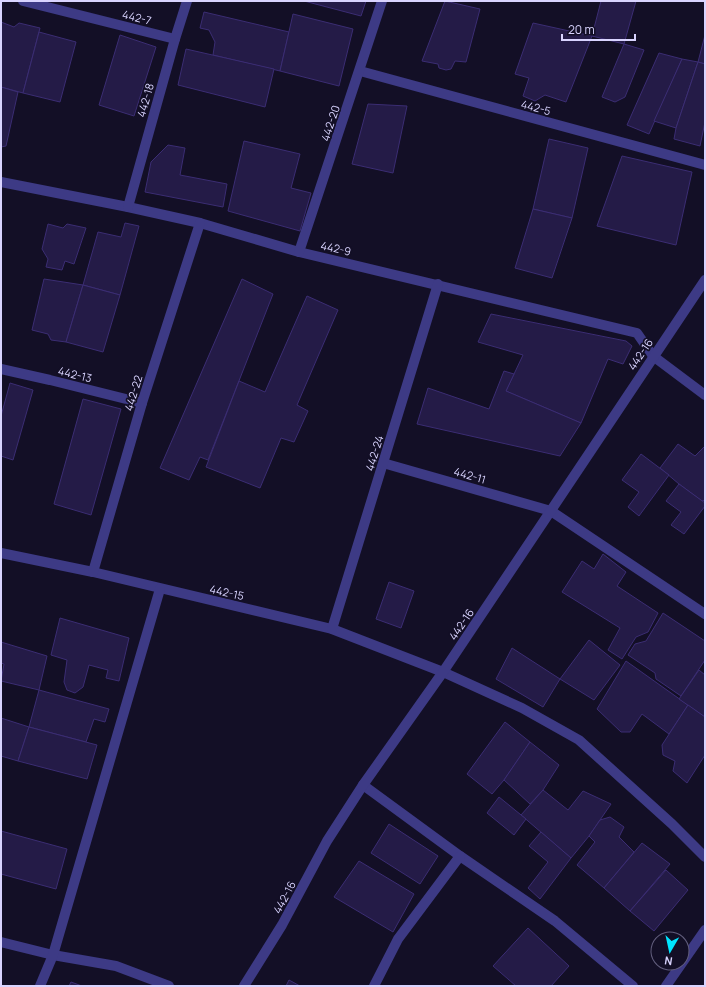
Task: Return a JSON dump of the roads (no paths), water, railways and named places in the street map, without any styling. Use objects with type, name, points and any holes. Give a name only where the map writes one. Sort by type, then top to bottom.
[{"type":"street","name":"442-7","points":[[23,1],[175,39]]},
{"type":"street","name":"442-18","points":[[128,207],[187,1]]},
{"type":"street","name":"442-20","points":[[299,252],[382,1]]},
{"type":"street","name":"442-5","points":[[360,71],[705,165]]},
{"type":"street","name":"442-9","points":[[1,182],[200,223],[299,252],[438,284],[637,333],[653,356],[705,395]]},
{"type":"street","name":"442-22","points":[[93,572],[142,403],[200,223]]},
{"type":"street","name":"442-16","points":[[244,986],[282,925],[327,841],[363,785],[443,672],[705,280]]},
{"type":"street","name":"442-24","points":[[332,629],[438,284]]},
{"type":"street","name":"442-13","points":[[1,369],[142,403]]},
{"type":"street","name":"442-11","points":[[383,463],[551,511],[705,614]]},
{"type":"street","name":"442-15","points":[[1,553],[93,572],[332,629],[443,672],[522,708],[580,740],[672,824],[705,857]]},
{"type":"street","points":[[40,986],[53,955],[160,589]]},
{"type":"street","points":[[363,785],[460,856],[555,921],[633,986]]},
{"type":"street","points":[[374,986],[398,939],[460,856]]},
{"type":"street","points":[[666,986],[705,930]]},
{"type":"street","points":[[1,942],[53,955],[116,966],[169,986]]}]
